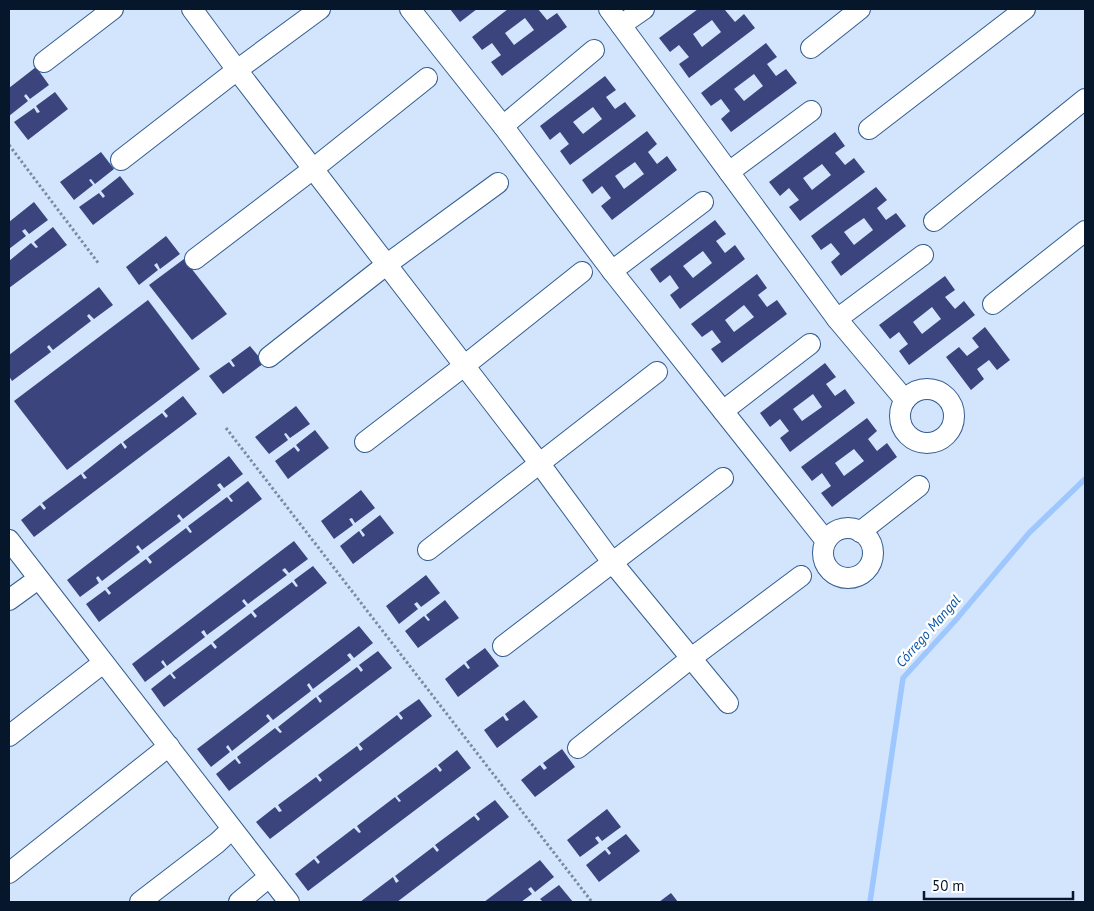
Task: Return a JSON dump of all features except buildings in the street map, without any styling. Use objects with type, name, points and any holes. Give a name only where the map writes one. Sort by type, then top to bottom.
[{"type":"street","points":[[44,62],[113,9]]},
{"type":"street","points":[[192,9],[540,464],[612,562],[728,703]]},
{"type":"street","points":[[121,160],[237,70],[320,9]]},
{"type":"street","points":[[410,9],[503,126],[612,271],[826,541]]},
{"type":"street","points":[[609,9],[837,319],[904,400]]},
{"type":"street","points":[[621,25],[644,9]]},
{"type":"street","points":[[811,48],[860,9]]},
{"type":"street","points":[[868,129],[1025,9]]},
{"type":"street","points":[[503,126],[594,50]]},
{"type":"street","points":[[195,258],[313,169],[427,78]]},
{"type":"street","points":[[934,221],[1085,99]]},
{"type":"street","points":[[729,172],[811,111]]},
{"type":"street","points":[[270,357],[386,265],[498,184]]},
{"type":"street","points":[[612,271],[703,202]]},
{"type":"street","points":[[993,304],[1085,230]]},
{"type":"street","points":[[837,319],[923,255]]},
{"type":"street","points":[[365,442],[582,272]]},
{"type":"street","points":[[723,411],[810,344]]},
{"type":"street","points":[[428,550],[657,372]]},
{"type":"street","points":[[503,646],[723,478]]},
{"type":"street","points":[[860,532],[919,486]]},
{"type":"street","points":[[845,529],[860,532],[871,543],[873,551],[870,566],[857,576],[849,578],[840,577],[832,573],[823,559],[826,541],[831,535],[845,529]]},
{"type":"street","points":[[9,540],[289,902]]},
{"type":"street","points":[[578,748],[690,659],[801,576]]},
{"type":"street","points":[[9,600],[38,579]]},
{"type":"street","points":[[9,736],[103,663]]},
{"type":"street","points":[[9,872],[169,746]]},
{"type":"street","points":[[140,902],[217,843],[232,829]]},
{"type":"street","points":[[239,902],[269,876]]},
{"type":"path","points":[[9,145],[99,264]]},
{"type":"path","points":[[226,428],[592,902]]},
{"type":"waterway","name":"Córrego Mangal","points":[[870,902],[903,678],[954,622],[1029,533],[1085,479]]}]
